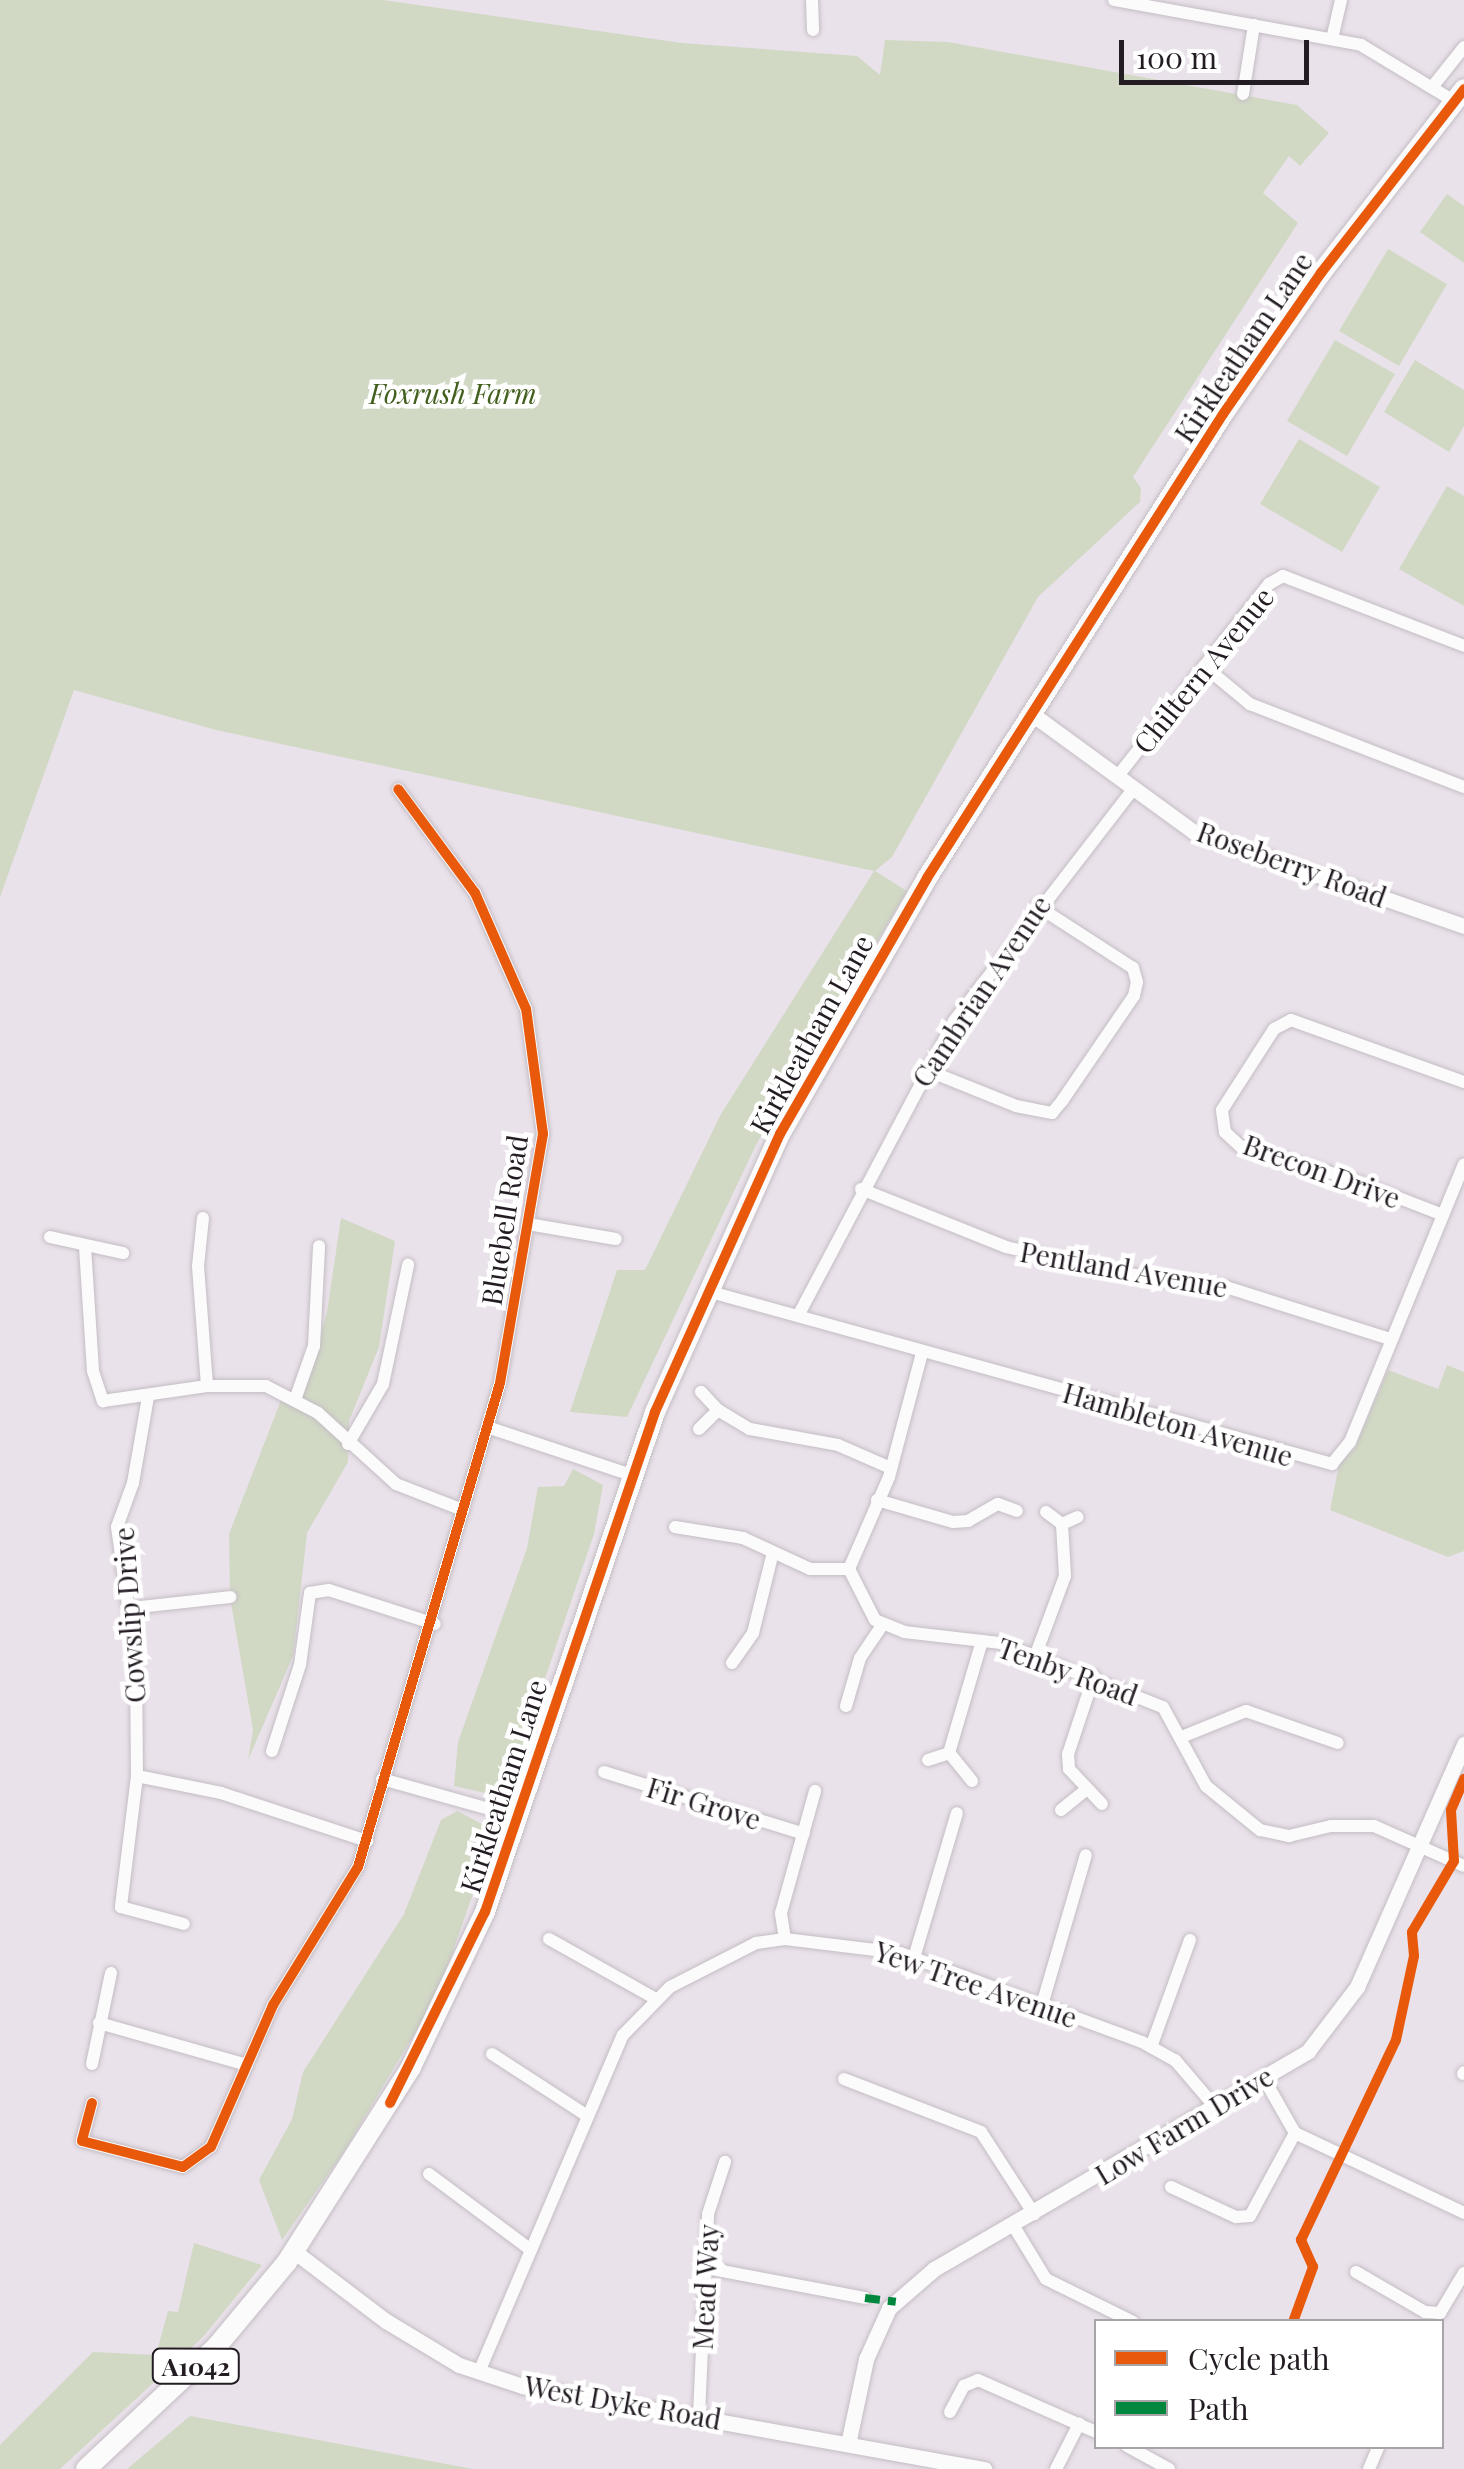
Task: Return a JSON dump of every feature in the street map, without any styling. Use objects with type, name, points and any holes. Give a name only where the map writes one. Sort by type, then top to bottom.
[{"type":"main road","name":"Kirkleatham Lane","points":[[86,2469],[217,2346],[295,2252],[428,2034],[485,1912],[631,1475],[708,1291],[824,1054],[1032,714],[1259,359],[1459,95]]},
{"type":"street","points":[[812,0],[813,30]]},
{"type":"street","points":[[1114,0],[1173,5],[1332,39],[1379,52],[1434,86],[1459,95]]},
{"type":"street","points":[[1332,39],[1341,0]]},
{"type":"street","points":[[1243,94],[1254,25]]},
{"type":"street","points":[[1434,86],[1464,47]]},
{"type":"street","name":"Chiltern Avenue","points":[[1117,778],[1268,584],[1283,576],[1464,646]]},
{"type":"street","points":[[1204,666],[1250,704],[1464,787]]},
{"type":"street","name":"Roseberry Road","points":[[1032,714],[1194,832],[1464,926]]},
{"type":"street","name":"Bluebell Road","points":[[398,789],[475,893],[526,1010],[543,1134],[487,1427],[462,1510]]},
{"type":"street","name":"Cambrian Avenue","points":[[798,1316],[924,1069],[1037,906],[1133,789]]},
{"type":"street","points":[[924,1069],[1016,1106],[1052,1113],[1072,1086],[1134,996],[1136,982],[1132,968],[1037,906]]},
{"type":"street","name":"Brecon Drive","points":[[1443,1215],[1345,1177],[1241,1148],[1224,1132],[1222,1110],[1274,1029],[1290,1020],[1464,1082]]},
{"type":"street","name":"Hambleton Avenue","points":[[708,1291],[1332,1464],[1350,1442],[1464,1164]]},
{"type":"street","name":"Pentland Avenue","points":[[862,1189],[1006,1247],[1120,1273],[1226,1286],[1390,1339]]},
{"type":"street","points":[[203,1218],[198,1266],[208,1386]]},
{"type":"street","points":[[528,1224],[616,1239]]},
{"type":"street","points":[[50,1237],[85,1248],[123,1252]]},
{"type":"street","points":[[296,1397],[314,1346],[319,1246]]},
{"type":"street","points":[[85,1248],[93,1371],[103,1402],[208,1386],[266,1386],[296,1397],[412,1494],[462,1510],[435,1624],[393,1730],[366,1841],[338,1909],[273,2005],[211,2147],[192,2166],[82,2141],[92,2102]]},
{"type":"street","points":[[348,1444],[383,1384],[408,1264]]},
{"type":"street","points":[[848,1569],[892,1468],[922,1353]]},
{"type":"street","points":[[701,1392],[718,1410],[750,1429],[822,1441],[892,1468]]},
{"type":"street","name":"Cowslip Drive","points":[[148,1397],[133,1483],[117,1526],[131,1608],[138,1776],[121,1907],[184,1924]]},
{"type":"street","points":[[699,1430],[718,1410]]},
{"type":"street","points":[[487,1427],[631,1475]]},
{"type":"street","points":[[877,1500],[953,1522],[968,1522],[998,1504],[1017,1511]]},
{"type":"street","points":[[1036,1654],[1065,1576],[1062,1524],[1046,1512]]},
{"type":"street","points":[[1062,1524],[1078,1517]]},
{"type":"street","points":[[675,1527],[743,1538],[810,1569],[848,1569]]},
{"type":"street","points":[[732,1664],[753,1633],[773,1552]]},
{"type":"street","points":[[846,1706],[860,1658],[882,1624],[848,1569]]},
{"type":"street","points":[[272,1751],[300,1665],[310,1592],[329,1590],[435,1624]]},
{"type":"street","points":[[131,1608],[230,1597]]},
{"type":"street","name":"Tenby Road","points":[[882,1624],[1036,1654],[1163,1707],[1184,1736],[1206,1786],[1260,1830],[1290,1836],[1352,1824],[1464,1866]]},
{"type":"street","points":[[949,1753],[982,1641]]},
{"type":"street","points":[[1094,1676],[1068,1754],[1070,1769],[1102,1804]]},
{"type":"street","points":[[1184,1736],[1246,1711],[1338,1743]]},
{"type":"street","name":"Low Farm Drive","points":[[848,2444],[866,2358],[890,2308],[934,2269],[1308,2051],[1340,2014],[1464,1744]]},
{"type":"street","points":[[928,1760],[949,1753]]},
{"type":"street","points":[[949,1753],[972,1781]]},
{"type":"street","name":"Fir Grove","points":[[604,1772],[804,1834]]},
{"type":"street","points":[[138,1776],[204,1788],[366,1841]]},
{"type":"street","points":[[382,1778],[518,1817]]},
{"type":"street","points":[[1061,1810],[1086,1790]]},
{"type":"street","points":[[785,1940],[781,1913],[815,1792]]},
{"type":"street","points":[[914,1958],[957,1813]]},
{"type":"street","points":[[952,1830],[966,1836]]},
{"type":"street","points":[[1042,2005],[1084,1861],[1066,1863]]},
{"type":"street","points":[[565,1929],[553,1941],[656,1999]]},
{"type":"street","name":"Yew Tree Avenue","points":[[479,2372],[623,2035],[656,1999],[713,1963],[756,1943],[785,1940],[877,1948],[914,1958],[1152,2047],[1197,2080],[1216,2108]]},
{"type":"street","points":[[1152,2047],[1190,1940]]},
{"type":"street","points":[[92,2064],[111,1974]]},
{"type":"street","points":[[99,2024],[248,2065]]},
{"type":"street","points":[[509,2043],[495,2056],[586,2116]]},
{"type":"street","points":[[1264,2077],[1295,2133],[1464,2214]]},
{"type":"street","points":[[844,2079],[981,2132],[1034,2214]]},
{"type":"street","points":[[1171,2187],[1236,2217],[1250,2216],[1295,2133]]},
{"type":"street","name":"Mead Way","points":[[699,2415],[708,2214],[725,2162]]},
{"type":"street","points":[[442,2183],[452,2170]]},
{"type":"street","points":[[429,2174],[531,2250]]},
{"type":"street","points":[[1013,2225],[1046,2279],[1127,2319]]},
{"type":"street","name":"West Dyke Road","points":[[295,2252],[386,2321],[479,2372],[522,2386],[985,2469]]},
{"type":"street","points":[[706,2268],[865,2298]]},
{"type":"street","points":[[1356,2272],[1425,2312],[1440,2313],[1464,2273]]},
{"type":"street","points":[[950,2412],[964,2386],[978,2380],[1094,2431]]},
{"type":"street","points":[[1056,2469],[1079,2424]]},
{"type":"street","points":[[1132,2449],[1169,2469]]},
{"type":"green space","name":"Foxrush Farm","points":[[0,0],[383,0],[682,43],[857,56],[880,75],[885,40],[948,42],[1297,105],[1329,133],[1300,166],[1289,156],[1263,193],[1298,223],[1133,477],[1141,488],[1140,502],[1038,597],[892,857],[875,871],[907,891],[756,1145],[627,1417],[570,1412],[617,1270],[645,1270],[721,1114],[874,871],[216,730],[74,690],[0,897]]},
{"type":"green space","points":[[1447,194],[1464,206],[1464,263],[1420,232]]},
{"type":"green space","points":[[1388,249],[1447,284],[1399,366],[1339,331]]},
{"type":"green space","points":[[1335,340],[1395,374],[1347,456],[1287,421]]},
{"type":"green space","points":[[1415,360],[1464,390],[1464,426],[1449,452],[1384,412]]},
{"type":"green space","points":[[1299,439],[1380,487],[1342,552],[1260,504]]},
{"type":"green space","points":[[1447,486],[1464,496],[1464,606],[1399,569]]},
{"type":"green space","points":[[341,1218],[395,1241],[379,1347],[349,1421],[348,1462],[307,1533],[293,1656],[248,1760],[253,1730],[230,1597],[229,1534],[283,1395],[301,1405],[327,1312]]},
{"type":"green space","points":[[1447,1365],[1464,1372],[1464,1551],[1448,1557],[1330,1510],[1339,1465],[1355,1448],[1388,1370],[1438,1389]]},
{"type":"green space","points":[[573,1469],[603,1485],[594,1534],[509,1785],[493,1795],[454,1786],[458,1742],[527,1548],[538,1487],[564,1486]]},
{"type":"green space","points":[[457,1811],[482,1824],[492,1840],[437,1996],[343,2153],[282,2240],[259,2180],[292,2119],[303,2072],[404,1914],[441,1820]]},
{"type":"green space","points":[[194,2243],[262,2265],[203,2337],[60,2469],[0,2469],[0,2445],[93,2352],[156,2355],[168,2311],[178,2312]]},
{"type":"green space","points":[[190,2416],[473,2469],[127,2469]]},
{"type":"marked path","points":[[865,2298],[896,2302]]},
{"type":"cycle path","points":[[390,2103],[485,1912],[655,1412],[780,1134],[927,878],[1223,414],[1321,273],[1464,89]]},
{"type":"cycle path","points":[[92,2103],[82,2141],[183,2167],[211,2147],[273,2005],[358,1867],[500,1383],[543,1134],[526,1009],[475,893],[398,789]]},
{"type":"cycle path","points":[[1294,2319],[1313,2267],[1301,2240],[1396,2040],[1414,1956],[1412,1932],[1454,1861],[1451,1810],[1464,1779]]}]
